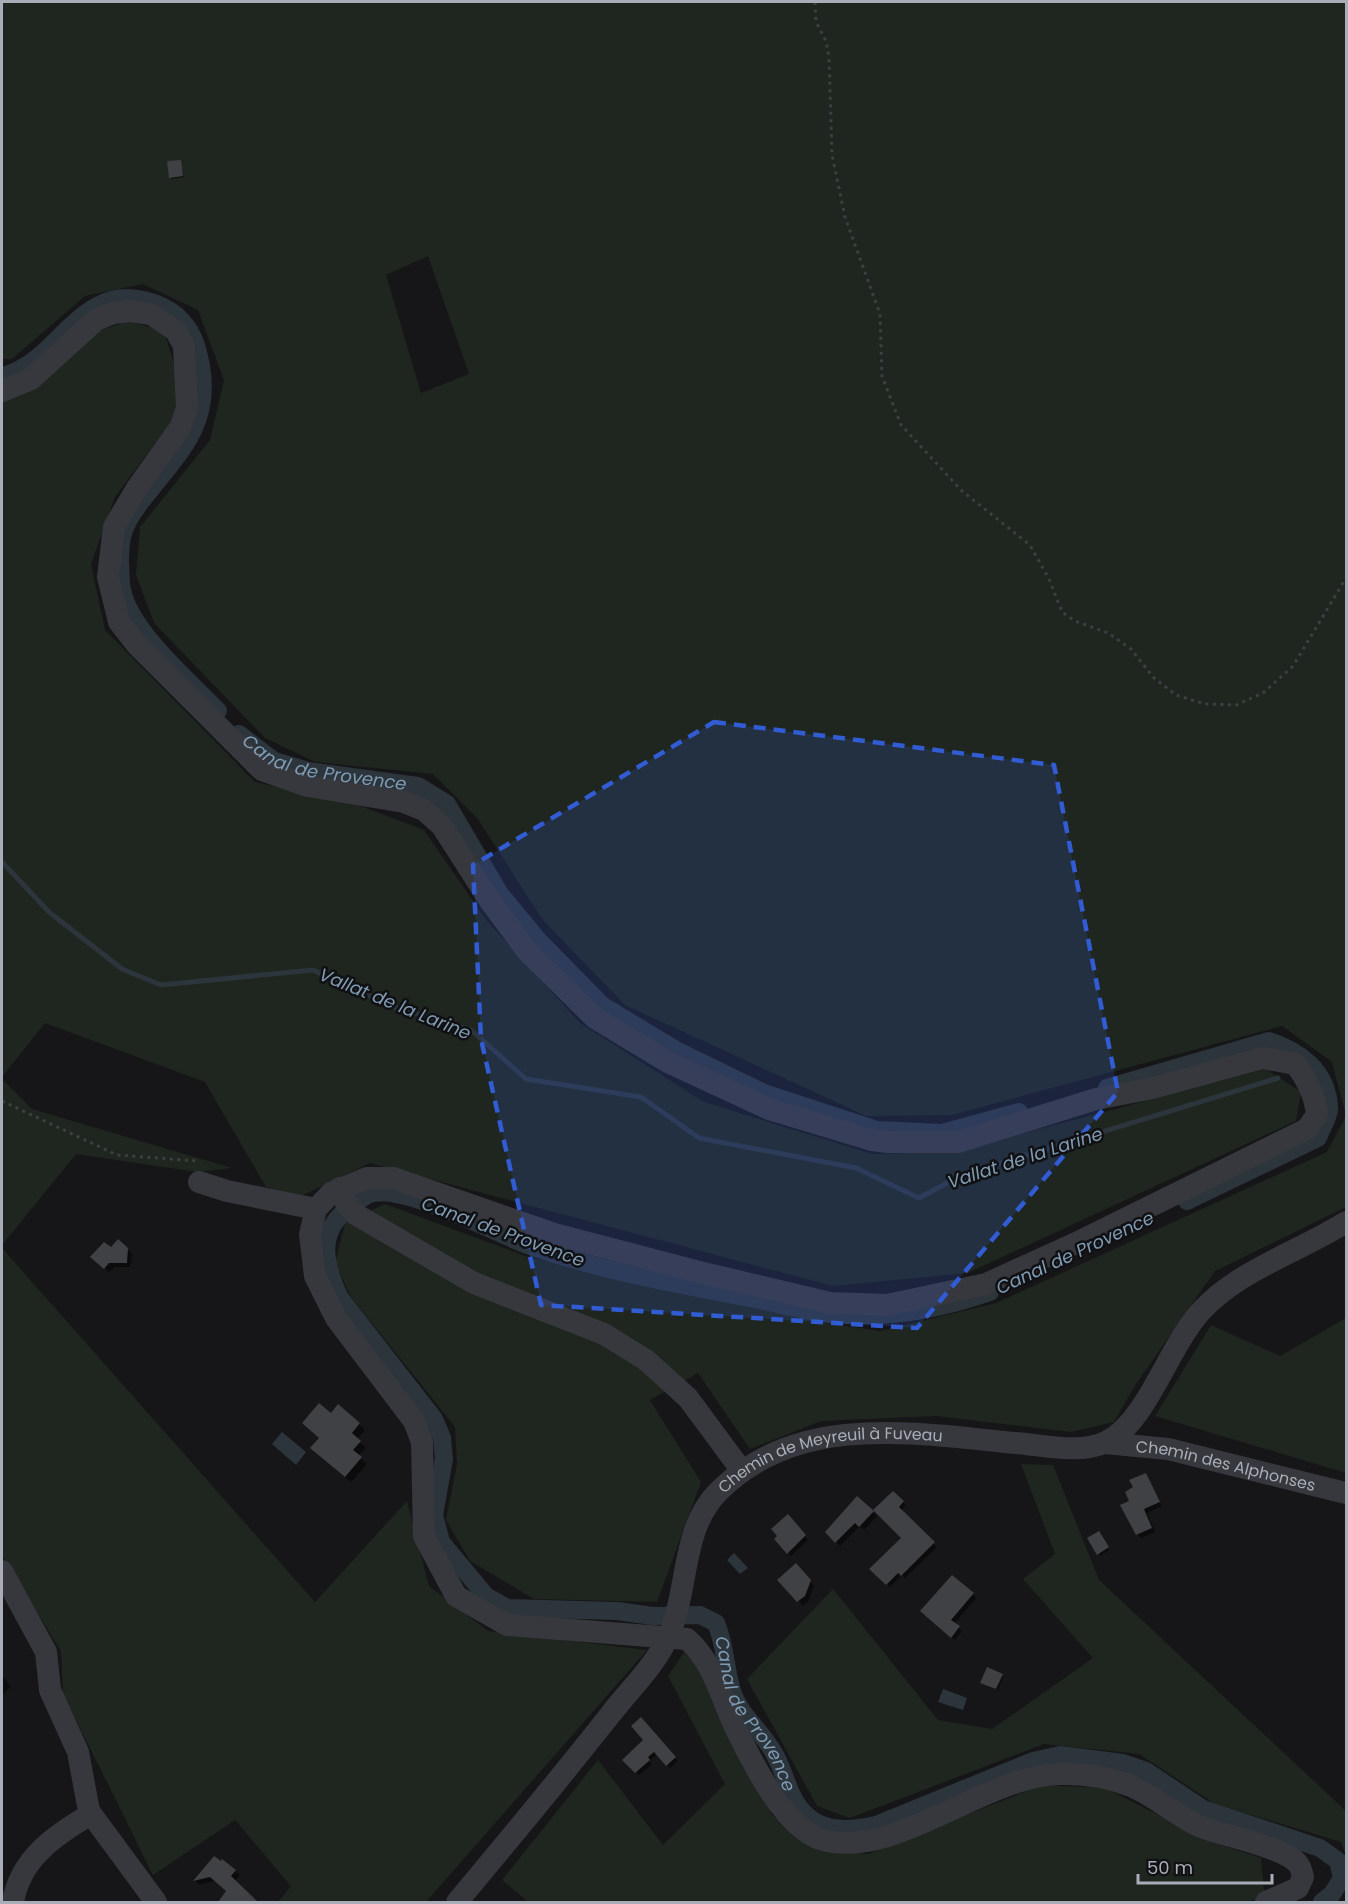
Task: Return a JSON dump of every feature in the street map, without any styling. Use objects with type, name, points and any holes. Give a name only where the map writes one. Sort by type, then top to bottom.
[{"type":"street","points":[[2,391],[31,379],[96,320],[113,313],[130,311],[152,314],[176,331],[184,346],[187,408],[181,426],[137,488],[114,527],[108,578],[119,622],[137,645],[262,770],[308,786],[404,802],[424,810],[442,826],[490,902],[527,951],[595,1018],[668,1062],[769,1109],[888,1143],[958,1142],[1096,1099],[1153,1088],[1263,1058],[1295,1064],[1307,1079],[1315,1100],[1317,1115],[1306,1129],[996,1280],[887,1305],[830,1303],[695,1271],[554,1234],[393,1178],[367,1178],[347,1202]]},
{"type":"street","points":[[202,1172],[227,1191],[316,1209]]},
{"type":"street","points":[[742,1471],[688,1398],[645,1360],[604,1334],[474,1284],[347,1202],[322,1200],[316,1209],[310,1234],[315,1276],[336,1318],[414,1421],[422,1442],[424,1536],[456,1596],[507,1625],[687,1639],[700,1650],[709,1664],[734,1725],[781,1809],[800,1828],[823,1839],[853,1843],[882,1838],[1030,1778],[1063,1773],[1100,1778],[1132,1786],[1197,1826],[1280,1852],[1298,1864],[1303,1877],[1299,1888],[1266,1902]]},
{"type":"street","points":[[1105,1443],[1122,1431],[1137,1412],[1181,1338],[1200,1312],[1223,1289],[1347,1222]]},
{"type":"street","name":"Chemin de Meyreuil à Fuveau","points":[[457,1902],[638,1681],[669,1637],[700,1516],[717,1492],[742,1471],[771,1455],[804,1442],[838,1434],[876,1432],[914,1434],[1083,1448],[1105,1443]]},
{"type":"street","name":"Chemin des Alphonses","points":[[1105,1443],[1168,1449],[1347,1493]]},
{"type":"street","points":[[2,1571],[46,1652],[50,1690],[78,1752],[85,1799],[91,1814],[156,1902]]},
{"type":"street","points":[[13,1902],[22,1874],[49,1840],[91,1814]]},
{"type":"path","points":[[815,2],[816,22],[826,41],[829,58],[834,165],[845,217],[880,314],[882,376],[901,424],[962,490],[1030,545],[1049,579],[1062,612],[1075,621],[1108,633],[1131,649],[1154,678],[1176,695],[1205,704],[1236,705],[1263,693],[1293,666],[1347,578]]},
{"type":"path","points":[[2,1101],[117,1155],[202,1172]]},
{"type":"highlighted area","points":[[714,722],[1054,765],[1118,1092],[917,1328],[541,1305],[481,1039],[473,865]]},
{"type":"shaded area","points":[[2,2],[1346,2],[1346,1116],[1332,1062],[1282,1026],[952,1115],[866,1116],[625,1005],[542,919],[477,818],[433,774],[315,762],[265,738],[154,623],[136,575],[140,527],[210,440],[224,380],[198,310],[143,284],[85,296],[12,359],[2,359]],"holes":[[[428,256],[469,374],[421,393],[386,275]]]},
{"type":"shaded area","points":[[128,321],[164,331],[177,374],[176,415],[115,497],[91,564],[105,630],[255,782],[358,805],[424,830],[487,921],[580,1023],[704,1102],[872,1154],[953,1152],[1266,1069],[1301,1092],[1296,1121],[968,1273],[833,1286],[370,1163],[301,1196],[266,1187],[205,1082],[45,1023],[2,1077],[2,398],[98,331]]},
{"type":"shaded area","points":[[2,1079],[32,1109],[232,1168],[197,1172],[76,1154],[2,1245]]},
{"type":"shaded area","points":[[1346,1116],[1346,1207],[1215,1271],[1136,1384],[1114,1422],[1071,1432],[936,1416],[821,1421],[750,1449],[698,1373],[650,1400],[701,1482],[657,1602],[534,1599],[470,1561],[446,1520],[457,1464],[455,1427],[351,1297],[335,1263],[345,1223],[385,1204],[528,1257],[820,1322],[880,1331],[996,1303],[1327,1152]]},
{"type":"shaded area","points":[[2,1248],[315,1602],[407,1501],[429,1586],[488,1631],[647,1650],[426,1902],[278,1902],[291,1886],[235,1820],[153,1875],[63,1694],[61,1651],[2,1556]]},
{"type":"shaded area","points":[[1346,1318],[1346,1473],[1155,1416],[1211,1325],[1280,1356]]},
{"type":"shaded area","points":[[282,1432],[306,1452],[296,1465],[272,1444]]},
{"type":"shaded area","points":[[1021,1464],[1053,1465],[1099,1580],[1346,1811],[1346,1856],[1341,1842],[1215,1804],[1139,1754],[1044,1744],[850,1818],[817,1806],[747,1679],[833,1589],[938,1720],[992,1729],[1093,1658],[1023,1579],[1055,1554]]},
{"type":"shaded area","points":[[734,1553],[748,1568],[740,1574],[727,1560]]},
{"type":"shaded area","points":[[687,1648],[700,1668],[772,1815],[824,1850],[868,1854],[1042,1785],[1105,1788],[1212,1842],[1261,1858],[1265,1898],[1242,1902],[528,1902],[502,1880],[598,1760],[663,1845],[725,1784],[668,1676]]},
{"type":"shaded area","points":[[943,1689],[967,1698],[963,1710],[938,1702]]},
{"type":"building","points":[[181,160],[183,176],[169,178],[167,161]]},
{"type":"building","points":[[118,1239],[128,1248],[127,1263],[109,1263],[104,1269],[90,1257],[104,1242],[111,1247]]},
{"type":"building","points":[[319,1403],[331,1413],[338,1404],[360,1423],[352,1433],[361,1441],[353,1450],[362,1457],[345,1477],[310,1448],[319,1438],[302,1423]]},
{"type":"building","points":[[1146,1473],[1160,1502],[1144,1509],[1152,1528],[1136,1535],[1120,1505],[1129,1501],[1125,1492],[1133,1487],[1129,1480]]},
{"type":"building","points":[[893,1491],[904,1501],[899,1507],[935,1542],[901,1576],[898,1573],[886,1585],[869,1569],[901,1538],[873,1510]]},
{"type":"building","points":[[857,1496],[874,1511],[859,1527],[855,1523],[835,1543],[825,1532]]},
{"type":"building","points":[[788,1514],[806,1535],[787,1554],[774,1539],[777,1536],[771,1529]]},
{"type":"building","points":[[1099,1531],[1109,1547],[1097,1555],[1087,1538]]},
{"type":"building","points":[[796,1563],[811,1580],[805,1596],[797,1602],[777,1580]]},
{"type":"building","points":[[952,1575],[974,1593],[951,1620],[960,1626],[951,1638],[920,1611]]},
{"type":"building","points":[[987,1667],[1003,1674],[996,1689],[980,1683]]},
{"type":"building","points":[[641,1717],[676,1757],[666,1766],[654,1752],[648,1757],[650,1760],[635,1773],[622,1760],[643,1740],[631,1726]]},
{"type":"building","points":[[214,1856],[236,1870],[231,1876],[258,1902],[218,1902],[226,1891],[210,1877],[193,1881]]},
{"type":"waterway","name":"Canal de Provence","points":[[2,377],[34,360],[87,313],[99,305],[120,298],[146,300],[169,310],[182,321],[190,332],[196,345],[203,386],[197,421],[181,450],[139,504],[126,526],[120,548],[121,583],[125,600],[145,635],[218,711]]},
{"type":"waterway","name":"Canal de Provence","points":[[239,734],[274,761],[308,771],[418,786],[447,804],[500,894],[538,940],[603,1006],[676,1050],[764,1093],[877,1130],[942,1133],[1019,1112]]},
{"type":"waterway","name":"Vallat de la Larine","points":[[2,862],[49,912],[122,969],[161,985],[313,970],[394,1007],[471,1030],[526,1079],[641,1097],[699,1138],[856,1168],[919,1198],[962,1175],[1278,1078]]},
{"type":"waterway","name":"Canal de Provence","points":[[1107,1088],[1269,1041],[1291,1050],[1310,1064],[1317,1073],[1327,1094],[1329,1107],[1318,1138],[1187,1201]]},
{"type":"waterway","name":"Canal de Provence","points":[[990,1292],[918,1311],[863,1316],[821,1313],[584,1263],[530,1246],[429,1203],[389,1193],[368,1195],[342,1214],[333,1224],[326,1247],[330,1272],[340,1298],[434,1419],[442,1438],[444,1459],[434,1515],[441,1542],[486,1596],[507,1608],[617,1611],[653,1616],[700,1615],[716,1623],[722,1641],[730,1685],[737,1703],[770,1747],[795,1801],[811,1819],[821,1825],[841,1829],[876,1825],[1033,1761],[1060,1755],[1123,1763],[1146,1771],[1203,1809],[1320,1848],[1338,1861],[1342,1878],[1332,1894],[1322,1902]]}]
